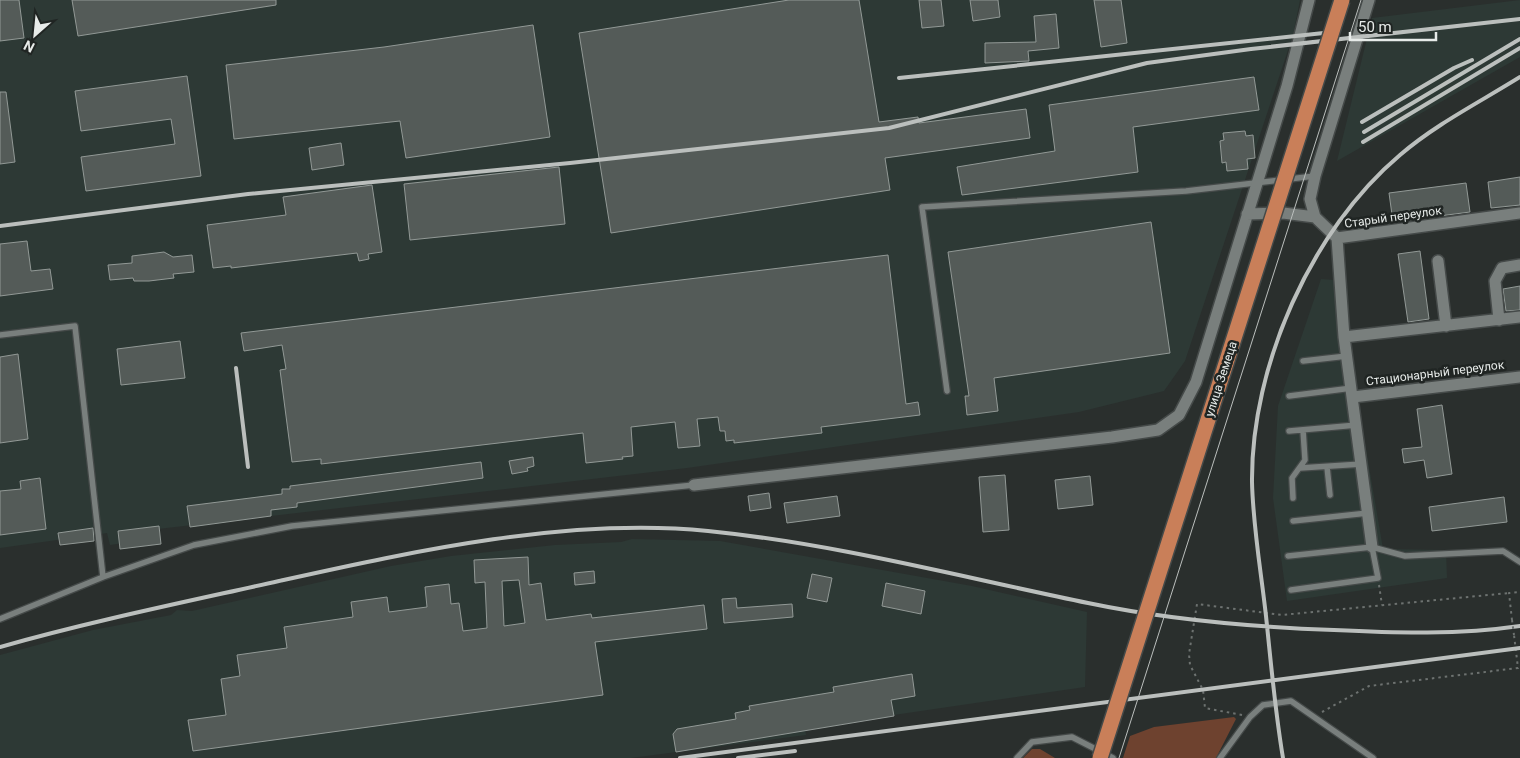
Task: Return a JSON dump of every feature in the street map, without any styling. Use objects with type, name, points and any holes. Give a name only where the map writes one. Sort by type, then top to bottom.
[{"type":"main road","name":"улица Земеца","points":[[1100,758],[1342,0]]},
{"type":"street","points":[[694,485],[1112,437],[1158,430],[1179,415],[1196,382],[1287,86],[1309,0]]},
{"type":"street","points":[[1247,214],[1283,213],[1315,217],[1310,199],[1315,176],[1369,0]]},
{"type":"street","name":"Старый переулок","points":[[1315,217],[1337,238],[1520,213]]},
{"type":"street","points":[[1337,238],[1344,337],[1353,393],[1372,547]]},
{"type":"street","points":[[1438,261],[1446,326]]},
{"type":"street","points":[[1499,320],[1495,281],[1502,268],[1520,265]]},
{"type":"street","points":[[1344,337],[1520,317]]},
{"type":"street","name":"Стационарный переулок","points":[[1353,393],[1520,377]]},
{"type":"lane","points":[[947,391],[922,207],[1256,185],[1315,176]]},
{"type":"lane","points":[[0,334],[75,326],[103,577]]},
{"type":"lane","points":[[1303,361],[1347,356]]},
{"type":"lane","points":[[1290,396],[1353,393]]},
{"type":"lane","points":[[1289,431],[1357,425]]},
{"type":"lane","points":[[1293,498],[1292,478],[1305,460],[1303,430]]},
{"type":"lane","points":[[1300,468],[1362,464]]},
{"type":"lane","points":[[1328,467],[1330,495]]},
{"type":"lane","points":[[0,620],[103,577],[194,545],[292,526],[694,485]]},
{"type":"lane","points":[[1294,521],[1368,513]]},
{"type":"lane","points":[[1291,590],[1378,578],[1372,547]]},
{"type":"lane","points":[[1288,556],[1372,547],[1405,556],[1503,551],[1520,562]]},
{"type":"lane","points":[[1220,758],[1250,716],[1263,705],[1292,701],[1372,758]]},
{"type":"lane","points":[[1017,758],[1032,742],[1072,738],[1113,758]]},
{"type":"path","points":[[1378,578],[1382,605]]},
{"type":"path","points":[[1250,716],[1205,708],[1203,690],[1189,659],[1190,641],[1197,604],[1282,615],[1520,592]]},
{"type":"path","points":[[1314,716],[1369,686],[1518,668],[1509,593]]},
{"type":"shaded area","points":[[0,0],[1300,0],[1293,35],[1185,361],[1164,391],[1079,412],[687,468],[149,530],[151,539],[110,545],[107,533],[0,548]]},
{"type":"shaded area","points":[[1520,0],[1520,57],[1337,161],[1372,18]]},
{"type":"shaded area","points":[[1321,279],[1334,280],[1341,302],[1383,549],[1446,550],[1447,578],[1287,601],[1273,498],[1278,406]]},
{"type":"shaded area","points":[[632,539],[720,541],[972,586],[1087,612],[1085,687],[805,728],[806,735],[631,758],[0,758],[0,655],[93,630],[171,615],[177,610],[192,611],[391,566],[451,556],[555,545],[621,542]]},
{"type":"shaded area","points":[[1234,717],[1236,719],[1216,758],[1123,758],[1130,736],[1154,727]]},
{"type":"shaded area","points":[[1032,749],[1040,749],[1055,758],[1023,758]]},
{"type":"building","points":[[0,0],[19,0],[24,38],[0,41]]},
{"type":"building","points":[[72,0],[276,0],[276,5],[78,36]]},
{"type":"building","points":[[789,0],[859,0],[879,122],[918,117],[919,123],[1026,109],[1030,138],[885,158],[890,190],[611,233],[579,33]]},
{"type":"building","points":[[919,0],[941,0],[944,26],[922,28]]},
{"type":"building","points":[[970,0],[998,0],[1000,17],[973,21]]},
{"type":"building","points":[[1094,0],[1121,0],[1127,43],[1101,47]]},
{"type":"building","points":[[1056,14],[1059,48],[1028,51],[1029,61],[985,63],[985,43],[1036,42],[1034,16]]},
{"type":"building","points":[[533,25],[550,137],[406,158],[400,121],[234,139],[226,65],[384,47]]},
{"type":"building","points":[[187,76],[201,176],[86,191],[81,157],[175,144],[171,119],[81,131],[75,91]]},
{"type":"building","points":[[1254,77],[1259,110],[1133,127],[1138,172],[962,195],[957,167],[1055,151],[1049,105]]},
{"type":"building","points":[[0,92],[6,92],[15,162],[0,164]]},
{"type":"building","points":[[1245,131],[1246,136],[1253,135],[1255,158],[1247,159],[1248,169],[1227,171],[1226,162],[1222,163],[1220,141],[1224,140],[1223,133]]},
{"type":"building","points":[[341,143],[344,165],[312,170],[309,148]]},
{"type":"building","points":[[559,167],[565,224],[410,240],[404,184]]},
{"type":"building","points":[[1520,177],[1520,205],[1491,208],[1488,182]]},
{"type":"building","points":[[1466,183],[1470,212],[1393,222],[1389,193]]},
{"type":"building","points":[[372,185],[382,252],[368,254],[369,259],[359,261],[357,253],[231,268],[231,266],[213,268],[207,225],[286,215],[283,197]]},
{"type":"building","points":[[1151,222],[1170,353],[994,378],[998,411],[967,415],[965,396],[969,396],[948,252]]},
{"type":"building","points":[[27,241],[31,271],[50,269],[53,289],[0,296],[0,244]]},
{"type":"building","points":[[1420,251],[1429,319],[1408,322],[1398,254]]},
{"type":"building","points":[[164,252],[173,257],[192,255],[194,272],[173,274],[174,278],[149,281],[134,281],[133,278],[110,280],[108,265],[132,263],[132,256]]},
{"type":"building","points":[[888,255],[906,404],[918,402],[920,415],[821,427],[822,433],[734,443],[734,440],[726,441],[725,431],[720,431],[718,417],[697,419],[700,446],[678,448],[675,422],[631,427],[633,456],[622,457],[623,459],[586,463],[583,433],[321,464],[321,459],[292,462],[280,370],[286,369],[282,345],[244,351],[241,333]]},
{"type":"building","points":[[1520,286],[1520,310],[1506,311],[1503,289]]},
{"type":"building","points":[[180,341],[185,378],[121,385],[117,349]]},
{"type":"building","points":[[18,354],[28,439],[0,443],[0,357]]},
{"type":"building","points":[[1442,405],[1452,474],[1427,478],[1424,460],[1404,463],[1402,449],[1422,447],[1417,409]]},
{"type":"building","points":[[533,457],[534,466],[527,468],[528,471],[512,474],[509,461]]},
{"type":"building","points":[[481,462],[483,478],[297,503],[297,507],[271,510],[271,516],[190,527],[187,506],[282,494],[282,489],[290,489],[290,486]]},
{"type":"building","points":[[1005,475],[1009,530],[983,532],[979,477]]},
{"type":"building","points":[[1090,476],[1093,505],[1058,509],[1055,480]]},
{"type":"building","points":[[40,478],[46,529],[0,535],[0,491],[21,489],[20,481]]},
{"type":"building","points":[[769,493],[771,508],[750,511],[748,496]]},
{"type":"building","points":[[837,496],[840,516],[787,523],[784,503]]},
{"type":"building","points":[[1504,497],[1507,522],[1432,531],[1429,507]]},
{"type":"building","points":[[159,526],[161,544],[120,549],[118,531]]},
{"type":"building","points":[[93,528],[94,541],[60,545],[58,533]]},
{"type":"building","points":[[528,557],[529,585],[541,583],[546,620],[591,614],[592,618],[704,605],[707,629],[595,642],[603,695],[193,751],[188,720],[226,715],[221,679],[240,676],[237,655],[287,648],[284,627],[353,617],[351,602],[387,597],[389,612],[427,607],[425,587],[449,584],[451,604],[459,603],[463,631],[487,628],[485,582],[475,583],[474,560]],"holes":[[[519,580],[525,623],[504,626],[502,581]]]},
{"type":"building","points":[[594,571],[595,583],[575,585],[574,573]]},
{"type":"building","points":[[812,574],[832,578],[827,602],[807,598]]},
{"type":"building","points":[[886,583],[925,591],[921,614],[882,606]]},
{"type":"building","points":[[736,598],[737,608],[792,604],[793,617],[724,623],[722,599]]},
{"type":"building","points":[[912,674],[915,696],[891,700],[894,716],[676,752],[673,734],[677,729],[736,719],[735,713],[750,710],[749,706],[834,692],[833,687]]},
{"type":"tram line","points":[[1119,758],[1361,0]]},
{"type":"railway","points":[[0,226],[248,194],[570,163],[889,128],[1147,63],[1251,49],[1520,19]]},
{"type":"railway","points":[[899,78],[1333,32]]},
{"type":"railway","points":[[1364,132],[1520,39]]},
{"type":"railway","points":[[1363,142],[1520,48]]},
{"type":"railway","points":[[1362,122],[1454,68],[1472,60]]},
{"type":"railway","points":[[1283,758],[1275,705],[1252,482],[1254,438],[1262,393],[1275,347],[1292,303],[1314,261],[1339,221],[1368,186],[1400,155],[1428,133],[1520,77]]},
{"type":"railway","points":[[236,368],[248,467]]},
{"type":"railway","points":[[0,647],[139,612],[438,548],[547,533],[655,528],[708,531],[804,544],[899,562],[1118,609],[1211,622],[1303,629],[1404,632],[1474,631],[1520,626]]},
{"type":"railway","points":[[680,758],[1520,648]]},
{"type":"railway","points":[[738,758],[795,751]]}]
